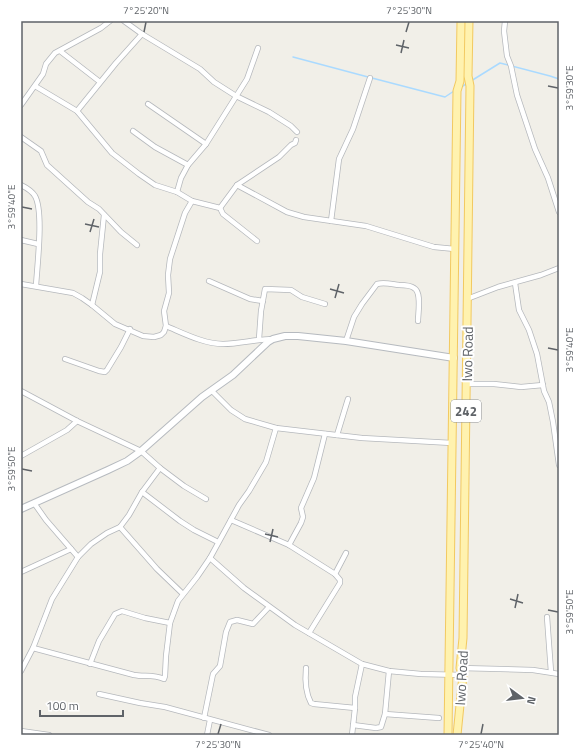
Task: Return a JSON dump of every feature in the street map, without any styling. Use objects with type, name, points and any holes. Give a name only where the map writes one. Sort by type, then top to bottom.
[{"type":"main road","name":"Iwo Road","points":[[448,735],[457,90],[460,81],[461,21]]},
{"type":"main road","name":"Iwo Road","points":[[457,735],[463,638],[468,299],[470,86],[468,76],[469,21]]},
{"type":"street","points":[[21,105],[35,86],[46,64],[55,53],[101,28],[110,21]]},
{"type":"street","points":[[124,21],[142,34],[200,69],[214,82],[236,96],[269,112],[291,126],[297,132]]},
{"type":"street","points":[[504,21],[507,56],[511,66],[517,95],[535,149],[548,178],[559,212]]},
{"type":"street","points":[[77,111],[142,34]]},
{"type":"street","points":[[177,192],[181,178],[188,165],[206,144],[247,79],[258,48]]},
{"type":"street","points":[[60,51],[100,82]]},
{"type":"street","points":[[330,221],[340,159],[354,129],[370,78]]},
{"type":"street","points":[[35,86],[77,111],[112,153],[139,174],[155,185],[177,192],[192,201],[220,208],[223,214],[257,241]]},
{"type":"street","points":[[148,104],[206,144]]},
{"type":"street","points":[[133,131],[155,147],[188,165]]},
{"type":"street","points":[[21,137],[41,151],[47,165],[88,202],[100,209],[121,232],[137,245]]},
{"type":"street","points":[[220,208],[236,186],[279,157],[296,143],[296,140]]},
{"type":"street","points":[[21,185],[29,189],[35,195],[39,208],[36,286]]},
{"type":"street","points":[[236,186],[287,212],[304,217],[366,226],[434,247],[455,249]]},
{"type":"street","points":[[21,284],[73,294],[92,305],[115,324],[130,329],[143,336],[154,337],[161,335],[166,326],[164,311],[169,293],[168,275],[170,259],[185,213],[192,201]]},
{"type":"street","points":[[92,305],[100,272],[100,254],[104,215]]},
{"type":"street","points":[[21,240],[38,244]]},
{"type":"street","points":[[468,299],[559,268]]},
{"type":"street","points":[[209,281],[250,299],[263,301]]},
{"type":"street","points":[[515,283],[519,310],[537,354],[543,385],[554,422],[559,465]]},
{"type":"street","points":[[346,341],[354,317],[376,284],[409,286],[415,289],[418,292],[418,321]]},
{"type":"street","points":[[259,339],[265,289],[270,290],[278,288],[291,290],[302,297],[325,304]]},
{"type":"street","points":[[166,326],[202,340],[222,344],[259,339],[273,339],[285,336],[298,336],[346,341],[454,358]]},
{"type":"street","points":[[65,359],[105,372],[121,347],[130,329]]},
{"type":"street","points":[[21,509],[108,470],[141,451],[202,397],[233,375],[273,339]]},
{"type":"street","points":[[466,384],[494,384],[521,387],[543,385]]},
{"type":"street","points":[[212,391],[231,410],[245,419],[276,428],[362,438],[452,443]]},
{"type":"street","points":[[22,393],[141,451],[184,486],[206,499]]},
{"type":"street","points":[[337,435],[348,399]]},
{"type":"street","points":[[21,456],[67,430],[77,421]]},
{"type":"street","points":[[33,648],[138,676],[149,674],[164,678],[170,623],[178,601],[210,558],[231,520],[250,491],[266,462],[276,428]]},
{"type":"street","points":[[289,545],[301,523],[302,504],[314,478],[325,434]]},
{"type":"street","points":[[21,671],[33,648],[52,599],[78,557],[91,544],[107,533],[120,527],[129,515],[142,492],[160,468]]},
{"type":"street","points":[[142,492],[180,521],[218,542]]},
{"type":"street","points":[[34,503],[46,520],[78,557]]},
{"type":"street","points":[[231,520],[289,545],[335,574],[340,580],[340,583],[309,633]]},
{"type":"street","points":[[120,527],[157,569],[183,594]]},
{"type":"street","points":[[21,572],[71,549]]},
{"type":"street","points":[[335,574],[346,553]]},
{"type":"street","points":[[210,558],[269,607],[295,625],[362,664],[389,671],[421,674],[450,675],[461,671],[533,670],[559,674]]},
{"type":"street","points":[[204,718],[213,674],[220,666],[226,632],[230,622],[238,620],[253,624],[269,607]]},
{"type":"street","points":[[90,664],[98,641],[115,614],[122,611],[145,618],[170,623]]},
{"type":"street","points":[[547,617],[551,672]]},
{"type":"street","points":[[21,658],[27,659]]},
{"type":"street","points":[[352,735],[355,697],[362,664]]},
{"type":"street","points":[[306,668],[307,695],[310,703],[355,708]]},
{"type":"street","points":[[353,725],[380,728],[385,714],[389,671]]},
{"type":"street","points":[[99,694],[165,707],[269,735]]},
{"type":"street","points":[[385,714],[439,718]]},
{"type":"street","points":[[207,735],[210,720]]},
{"type":"street","points":[[21,731],[49,735]]},
{"type":"waterway","points":[[293,57],[368,77]]},
{"type":"waterway","points":[[471,81],[500,63],[559,79]]},
{"type":"waterway","points":[[372,78],[445,97],[454,91]]},
{"type":"waterway","points":[[461,87],[468,83]]}]
